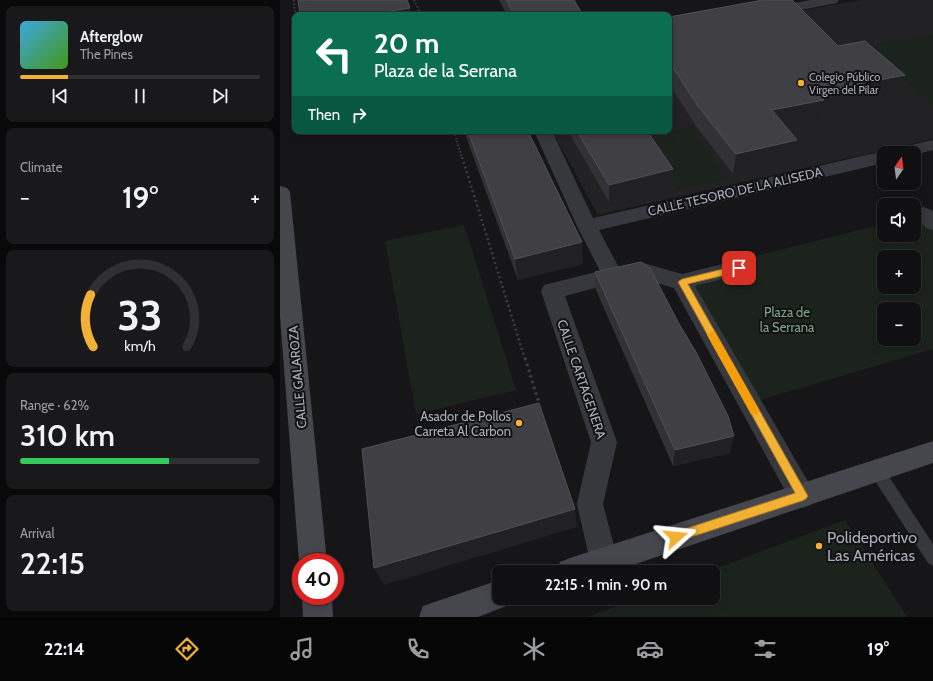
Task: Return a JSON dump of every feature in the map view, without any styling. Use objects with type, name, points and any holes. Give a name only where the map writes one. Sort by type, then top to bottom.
[{"type":"street","points":[[755,14],[832,0]]},
{"type":"street","points":[[544,134],[587,226],[613,276],[640,270],[682,282],[739,268]]},
{"type":"street","points":[[921,148],[933,145]]},
{"type":"street","name":"CALLE TESORO DE LA ALISEDA","points":[[587,226],[877,159]]},
{"type":"street","name":"CALLE GALAROZA","points":[[280,192],[312,553]]},
{"type":"street","name":"CALLE CARTAGENERA","points":[[604,561],[590,504],[604,442],[552,291],[613,276]]},
{"type":"street","points":[[682,282],[802,496]]},
{"type":"street","points":[[592,565],[933,452]]},
{"type":"street","points":[[434,617],[492,597]]},
{"type":"street","points":[[317,605],[318,617]]},
{"type":"lane","points":[[877,471],[933,558]]},
{"type":"path","points":[[294,0],[295,12]]},
{"type":"path","points":[[414,0],[420,12]]},
{"type":"path","points":[[455,134],[540,403]]},
{"type":"shaded area","name":"Colegio Público Virgen del Pilar","points":[[860,0],[933,0],[933,139],[902,146],[877,146],[877,152],[598,215],[554,134],[672,134],[672,34]]},
{"type":"green space","points":[[933,33],[933,107],[867,46]]},
{"type":"green space","points":[[693,126],[728,179],[677,190],[645,136],[655,134],[672,134],[672,130]]},
{"type":"green space","name":"Plaza de la Serrana","points":[[924,214],[933,223],[933,349],[750,403],[682,282],[738,268],[739,260],[877,226],[877,242],[921,242],[921,215]]},
{"type":"green space","points":[[464,225],[516,390],[416,414],[385,241]]},
{"type":"green space","name":"Polideportivo Las Américas","points":[[845,520],[907,617],[588,617],[620,605],[720,605],[720,567]]},
{"type":"building","points":[[298,0],[407,0],[410,8],[384,12],[300,12]]},
{"type":"building","points":[[506,0],[574,0],[581,12],[512,12]]},
{"type":"building","points":[[763,0],[792,0],[838,46],[865,41],[905,75],[828,90],[833,94],[820,96],[824,100],[772,110],[797,140],[736,154],[698,106],[672,66],[672,16]]},
{"type":"building","points":[[469,134],[529,134],[582,242],[515,259]]},
{"type":"building","points":[[579,134],[649,134],[673,169],[609,185]]},
{"type":"building","points":[[641,262],[650,268],[678,322],[696,352],[728,416],[734,436],[675,450],[595,272]]},
{"type":"building","points":[[539,403],[575,509],[374,568],[362,449]]},
{"type":"slow traffic","points":[[712,335],[754,411]]},
{"type":"place","name":"Colegio Público Virgen del Pilar","points":[[801,83]]},
{"type":"place","name":"Asador de Pollos Carreta Al Carbon","points":[[519,423]]},
{"type":"place","name":"Polideportivo Las Américas","points":[[819,546]]},
{"type":"route","points":[[676,537],[802,496],[682,282],[739,268]]}]
